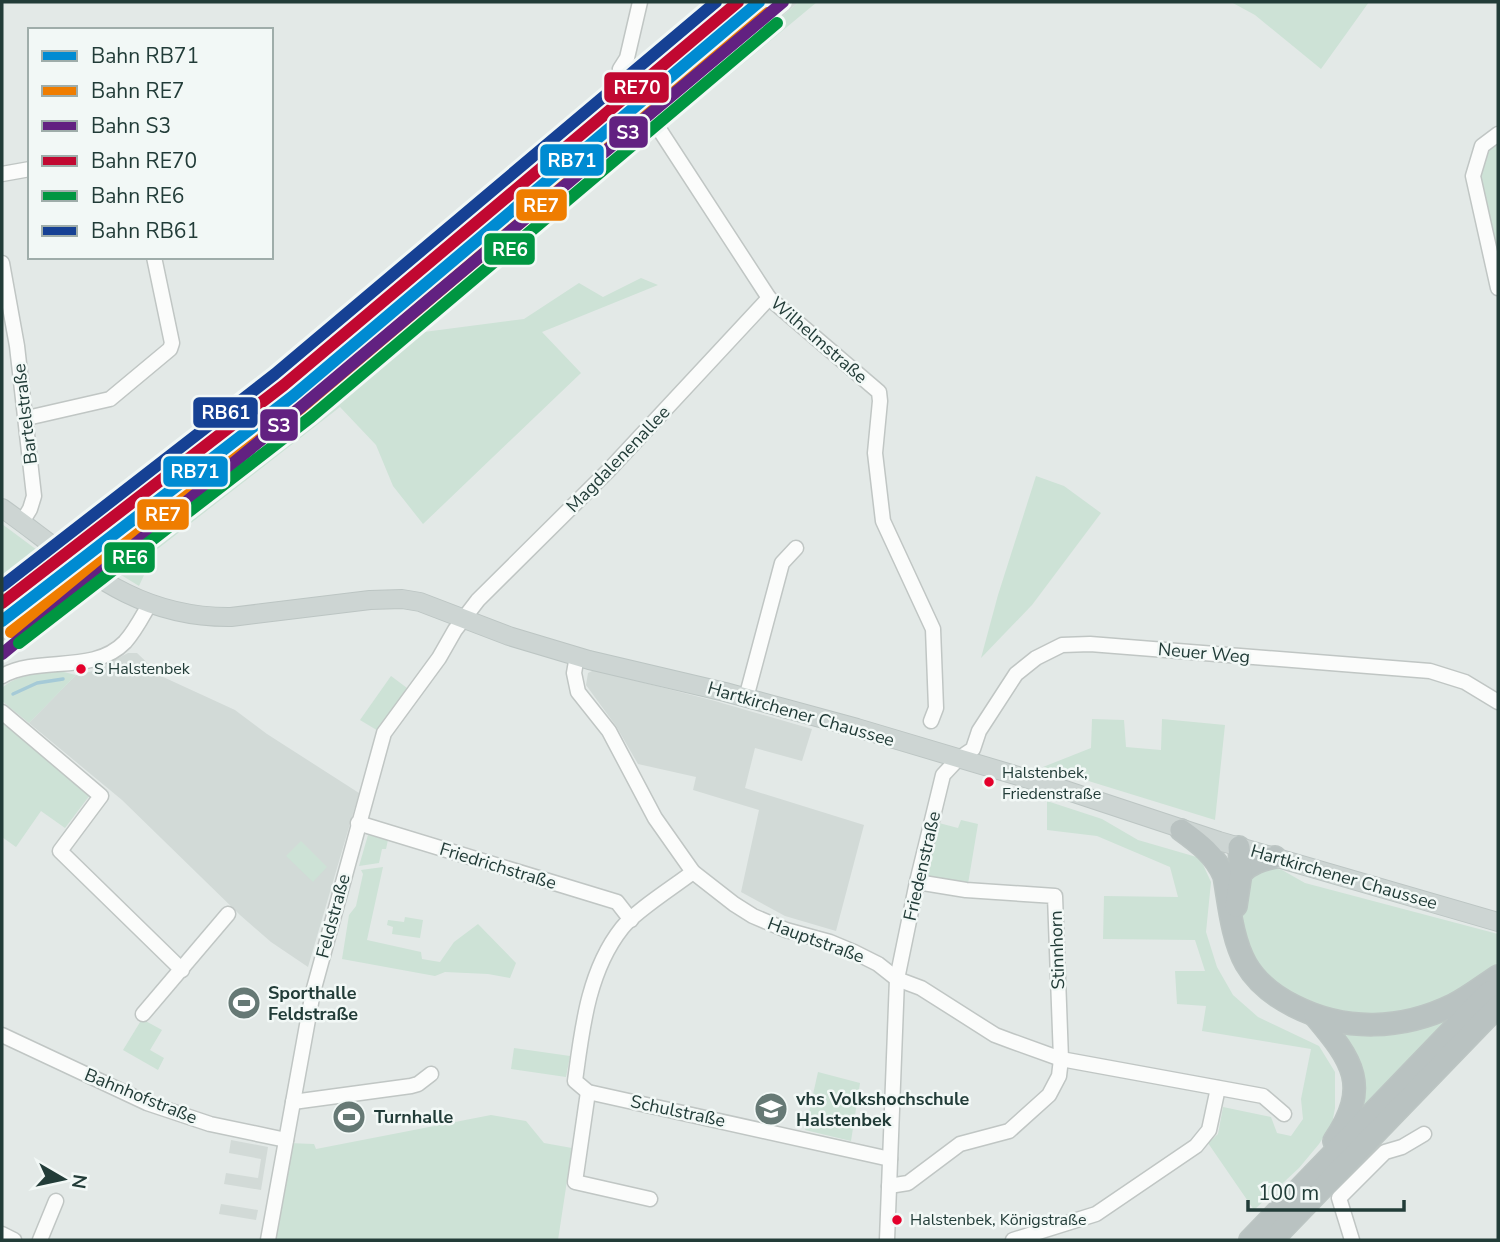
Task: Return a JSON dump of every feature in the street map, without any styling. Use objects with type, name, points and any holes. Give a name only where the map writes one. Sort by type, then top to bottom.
[{"type":"highway","points":[[1181,830],[1233,875]]},
{"type":"highway","points":[[1240,847],[1230,859],[1233,875],[1233,922],[1240,951],[1253,976],[1274,994],[1315,1016],[1365,1026],[1401,1022],[1454,1004],[1498,976]]},
{"type":"highway","points":[[1233,875],[1261,860],[1275,857]]},
{"type":"highway","points":[[1250,1240],[1498,983]]},
{"type":"highway","points":[[1272,1240],[1498,1006]]},
{"type":"highway","points":[[1304,1184],[1342,1130],[1354,1096],[1349,1061],[1340,1045],[1315,1016]]},
{"type":"main road","name":"Hartkirchener Chaussee","points":[[2,508],[124,594],[149,605],[190,615],[231,617],[370,600],[402,599],[430,604],[462,622],[509,636],[577,656],[746,698],[1062,789],[1181,830],[1498,922]]},
{"type":"street","name":"Wilhelmstraße","points":[[640,2],[627,58],[620,69],[769,298],[879,392],[875,453],[883,521],[933,629],[936,708],[931,721]]},
{"type":"street","points":[[1498,134],[1482,146],[1473,176],[1498,288]]},
{"type":"street","points":[[2,174],[28,169]]},
{"type":"street","points":[[27,418],[110,399],[170,349],[172,343],[154,259]]},
{"type":"street","name":"Bartelstraße","points":[[2,263],[27,418],[34,496],[22,522]]},
{"type":"street","name":"Magdalenenallee","points":[[462,622],[491,587],[608,471],[769,298]]},
{"type":"street","points":[[746,698],[782,563],[796,548]]},
{"type":"street","points":[[2,676],[24,666],[96,659],[113,652],[126,641],[149,605]]},
{"type":"street","name":"Feldstraße","points":[[268,1240],[313,992],[384,733],[462,622]]},
{"type":"street","name":"Neuer Weg","points":[[958,759],[973,749],[979,731],[1016,674],[1036,658],[1062,645],[1101,645],[1425,671],[1451,677],[1498,702]]},
{"type":"street","name":"Hauptstraße","points":[[577,656],[574,673],[578,692],[604,724],[654,818],[693,872],[753,916],[786,930],[830,942],[854,952],[878,964],[897,979],[922,988],[995,1035],[1061,1059],[1263,1097],[1284,1114]]},
{"type":"street","points":[[2,712],[101,796],[60,851],[182,970]]},
{"type":"street","name":"Friedenstraße","points":[[887,1240],[897,979],[943,775],[958,759]]},
{"type":"street","name":"Friedrichstraße","points":[[358,823],[617,902],[631,920]]},
{"type":"street","points":[[650,1199],[575,1182],[588,1092],[576,1081],[590,996],[595,977],[609,948],[623,927],[693,872]]},
{"type":"street","name":"Stinnhorn","points":[[917,882],[966,890],[1055,896],[1061,1059]]},
{"type":"street","points":[[143,1014],[228,914]]},
{"type":"street","name":"Bahnhofstraße","points":[[2,1035],[147,1103],[210,1124],[286,1140]]},
{"type":"street","points":[[889,1186],[908,1183],[960,1144],[1009,1131],[1049,1095],[1059,1076],[1061,1059]]},
{"type":"street","points":[[293,1102],[411,1086],[431,1074]]},
{"type":"street","points":[[1013,1240],[1096,1214],[1196,1146],[1209,1130],[1218,1088]]},
{"type":"street","name":"Schulstraße","points":[[588,1092],[890,1159]]},
{"type":"street","points":[[1352,1240],[1339,1198],[1385,1152],[1402,1147],[1424,1134]]},
{"type":"street","points":[[40,1240],[56,1201]]},
{"type":"street","points":[[2,1234],[14,1240]]},
{"type":"shaded area","points":[[729,2],[799,2],[662,119],[634,80]]},
{"type":"shaded area","points":[[619,94],[647,131],[113,570],[78,545],[279,382]]},
{"type":"shaded area","points":[[53,562],[90,589],[2,664],[2,604]]},
{"type":"shaded area","points":[[128,653],[137,653],[161,676],[235,710],[267,734],[359,793],[308,967],[271,942],[240,915],[122,800],[29,723],[76,675],[93,671]]},
{"type":"shaded area","points":[[594,670],[812,729],[802,761],[755,748],[745,788],[864,825],[836,931],[785,916],[741,892],[759,810],[693,790],[696,777],[638,764],[616,726],[586,685],[588,673]]},
{"type":"shaded area","points":[[231,1140],[268,1147],[261,1190],[224,1184],[226,1173],[258,1178],[261,1159],[229,1153]]},
{"type":"shaded area","points":[[221,1204],[258,1210],[256,1220],[219,1214]]},
{"type":"green space","points":[[799,2],[817,2],[667,127],[662,119]]},
{"type":"green space","points":[[1231,2],[1369,2],[1321,69],[1255,15]]},
{"type":"green space","points":[[1498,142],[1498,262],[1479,177],[1487,150]]},
{"type":"green space","points":[[641,278],[658,285],[542,332],[581,373],[423,524],[393,486],[376,445],[340,407],[155,551],[139,586],[113,570],[401,335],[524,319],[579,283],[603,297]]},
{"type":"green space","points":[[1036,476],[1064,486],[1101,513],[1032,605],[981,658],[998,595]]},
{"type":"green space","points":[[2,524],[37,550],[2,581]]},
{"type":"green space","points":[[45,672],[76,675],[29,723],[2,701],[2,688],[17,679]]},
{"type":"green space","points":[[391,676],[411,691],[380,732],[360,720]]},
{"type":"green space","points":[[1092,719],[1124,720],[1126,747],[1161,750],[1162,719],[1225,725],[1215,820],[1043,767],[1091,748]]},
{"type":"green space","points":[[2,722],[90,795],[65,828],[41,811],[16,847],[2,837]]},
{"type":"green space","points":[[1047,801],[1102,819],[1138,840],[1200,858],[1211,882],[1206,932],[1217,967],[1233,995],[1258,1017],[1319,1046],[1335,1072],[1332,1124],[1299,1168],[1254,1210],[1208,1143],[1218,1134],[1223,1107],[1271,1117],[1277,1133],[1291,1136],[1303,1119],[1301,1099],[1311,1049],[1202,1031],[1206,1006],[1177,1004],[1175,971],[1205,971],[1195,940],[1103,939],[1104,896],[1178,897],[1170,867],[1097,836],[1047,830]]},
{"type":"green space","points":[[961,820],[978,824],[968,884],[927,879],[939,823],[958,828]]},
{"type":"green space","points":[[368,835],[388,840],[386,849],[382,849],[379,863],[359,866]]},
{"type":"green space","points":[[301,841],[327,867],[313,882],[286,856]]},
{"type":"green space","points":[[383,867],[367,940],[421,952],[422,959],[440,962],[454,942],[478,924],[516,963],[510,978],[445,972],[435,976],[342,959],[349,915],[356,906],[363,874],[361,870]]},
{"type":"green space","points":[[1269,867],[1282,870],[1305,883],[1498,934],[1498,963],[1486,975],[1420,1013],[1337,1015],[1274,987],[1257,969],[1241,930],[1244,894],[1252,873]]},
{"type":"green space","points":[[405,917],[423,920],[420,938],[392,934],[393,927],[387,925],[388,920],[404,922]]},
{"type":"green space","points":[[1451,1016],[1360,1110],[1333,1024]]},
{"type":"green space","points":[[142,1019],[162,1030],[150,1050],[164,1058],[158,1070],[123,1050]]},
{"type":"green space","points":[[514,1048],[570,1056],[566,1077],[511,1069]]},
{"type":"green space","points":[[818,1072],[860,1083],[851,1141],[805,1130]]},
{"type":"green space","points":[[491,1115],[526,1121],[544,1143],[572,1148],[558,1240],[268,1240],[288,1143],[314,1144],[316,1149]]},
{"type":"waterway","points":[[13,694],[37,683],[63,679]]},
{"type":"rail line","name":"RB61","points":[[2,586],[275,374],[716,2]]},
{"type":"rail line","name":"RE70","points":[[2,603],[284,385],[738,2]]},
{"type":"rail line","name":"RB71","points":[[2,621],[293,396],[759,2]]},
{"type":"rail line","name":"S3","points":[[2,654],[783,2]]},
{"type":"rail line","name":"RE7","points":[[11,632],[302,407],[768,13]]},
{"type":"rail line","name":"RE6","points":[[19,643],[311,417],[777,23]]},
{"type":"place","name":"S Halstenbek","points":[[81,669]]},
{"type":"place","name":"Halstenbek, Friedenstraße","points":[[989,782]]},
{"type":"place","name":"Sporthalle Feldstraße","points":[[244,1003]]},
{"type":"place","name":"vhs Volkshochschule Halstenbek","points":[[771,1109]]},
{"type":"place","name":"Turnhalle","points":[[349,1117]]},
{"type":"place","name":"Halstenbek, Königstraße","points":[[897,1220]]}]
